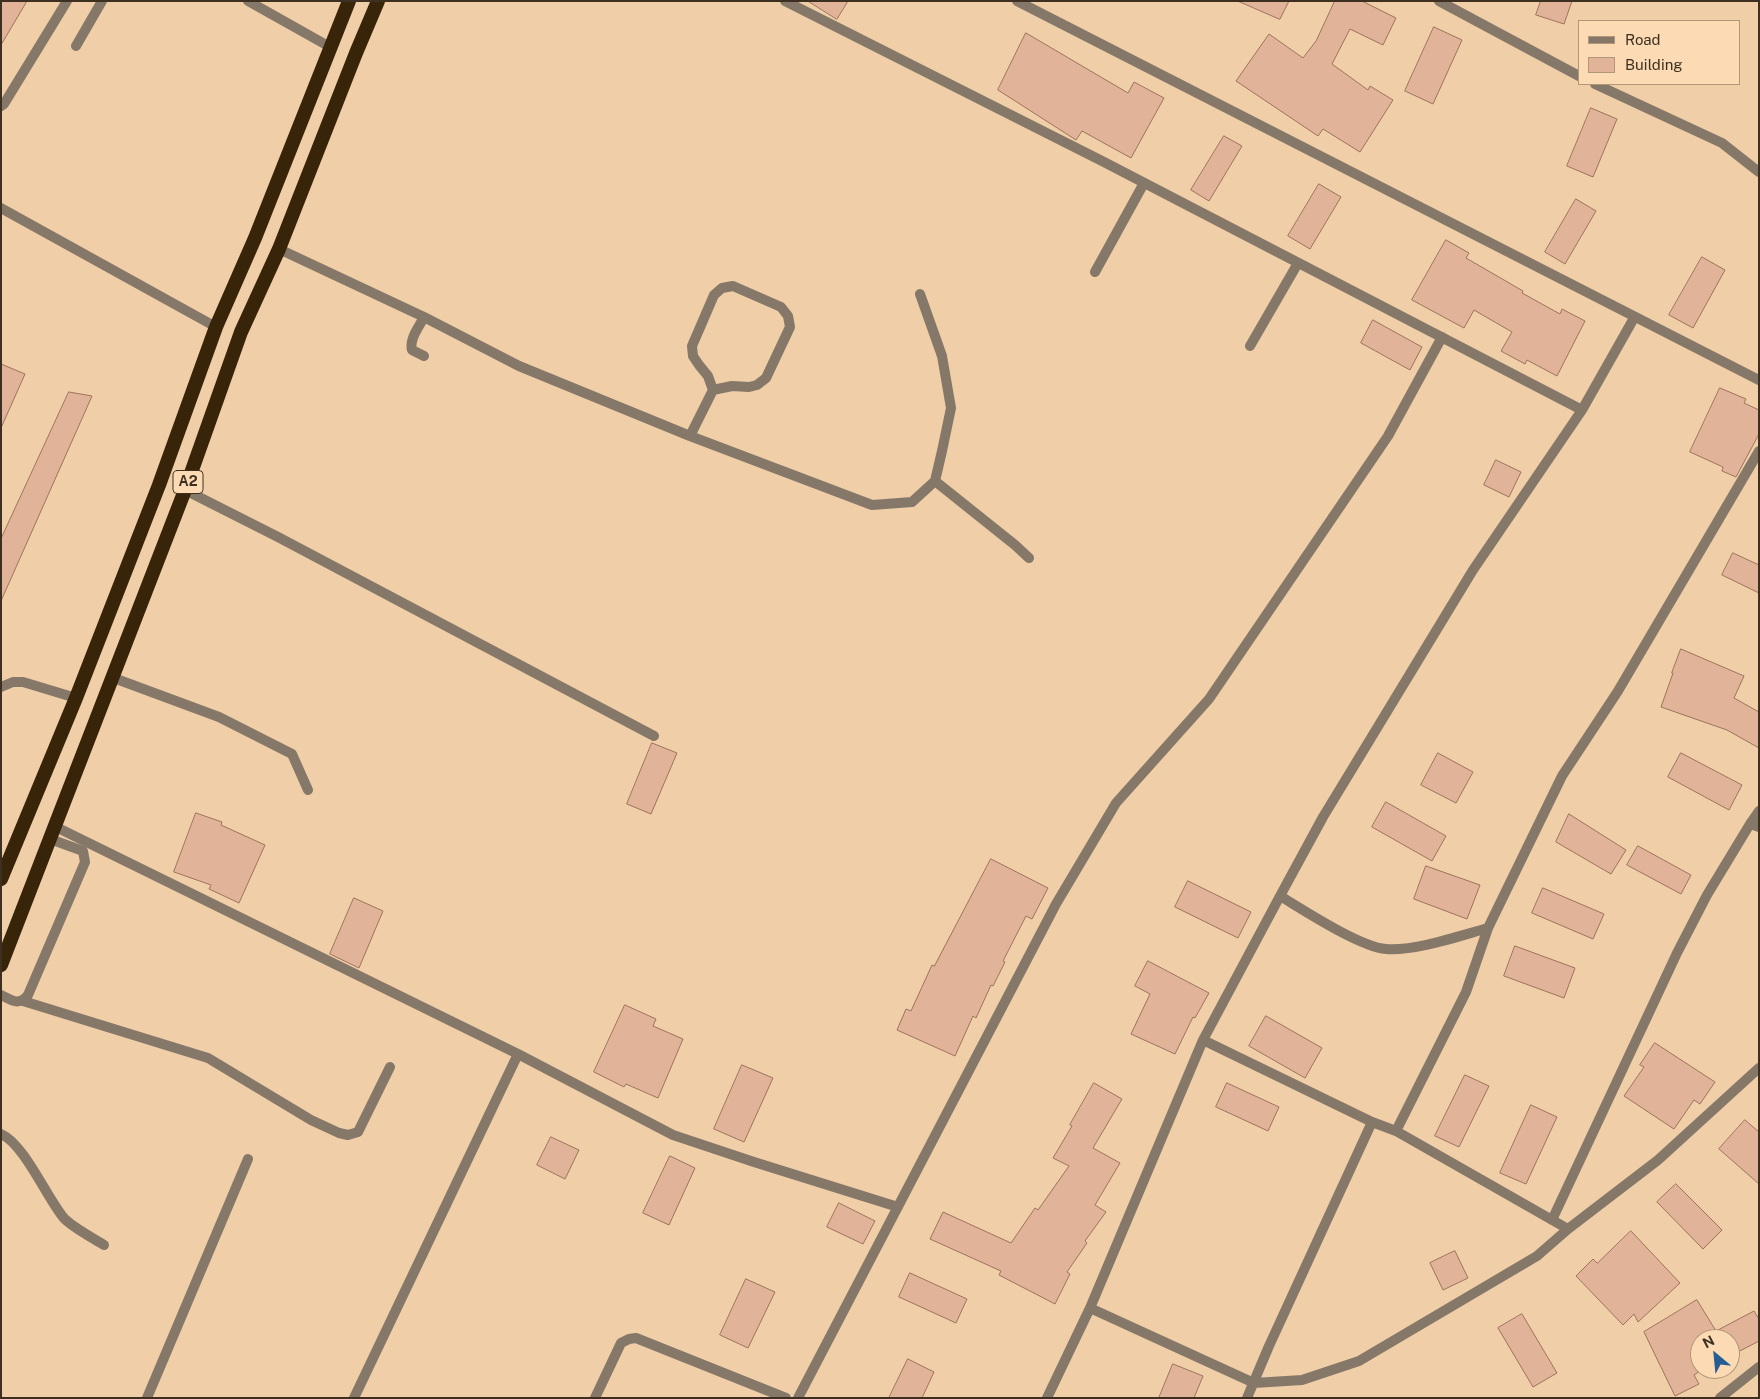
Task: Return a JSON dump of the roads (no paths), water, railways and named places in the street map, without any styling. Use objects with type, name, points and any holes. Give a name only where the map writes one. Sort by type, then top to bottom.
[{"type":"highway","name":"A2","points":[[1,879],[76,698],[159,485],[216,326],[255,238],[349,1]]},
{"type":"highway","name":"A2","points":[[1,965],[185,490],[241,332],[279,249],[378,1]]},
{"type":"street","points":[[1,106],[67,1]]},
{"type":"street","points":[[76,46],[102,1]]},
{"type":"street","points":[[248,1],[330,47]]},
{"type":"street","points":[[785,1],[1144,182],[1582,410]]},
{"type":"street","points":[[1017,1],[1634,318],[1759,380]]},
{"type":"street","points":[[1439,1],[1578,75]]},
{"type":"street","points":[[1597,85],[1722,142],[1759,172]]},
{"type":"street","points":[[1095,272],[1144,182]]},
{"type":"street","points":[[1,208],[216,326]]},
{"type":"street","points":[[279,249],[424,317],[519,366],[690,436],[872,506],[912,502],[934,480],[951,408],[942,356],[920,294]]},
{"type":"street","points":[[1250,346],[1298,263]]},
{"type":"street","points":[[690,436],[713,390],[708,376],[693,356],[692,346],[714,295],[722,288],[733,286],[781,308],[788,316],[790,327],[766,378],[758,385],[749,387],[732,386],[713,390]]},
{"type":"street","points":[[424,317],[411,342],[412,350],[424,356]]},
{"type":"street","points":[[1047,1398],[1090,1308],[1203,1040],[1280,896],[1323,817],[1474,570],[1582,410],[1634,318]]},
{"type":"street","points":[[798,1398],[1056,904],[1116,803],[1209,699],[1388,436],[1442,338]]},
{"type":"street","points":[[1396,1131],[1466,992],[1488,928],[1562,776],[1618,691],[1759,451]]},
{"type":"street","points":[[934,480],[1029,558]]},
{"type":"street","points":[[185,490],[278,536],[654,736]]},
{"type":"street","points":[[112,677],[219,717],[292,754],[308,790]]},
{"type":"street","points":[[1,688],[13,682],[23,682],[76,698]]},
{"type":"street","points":[[1552,1220],[1677,953],[1707,895],[1754,826],[1759,811]]},
{"type":"street","points":[[52,832],[518,1054],[673,1134],[898,1208]]},
{"type":"street","points":[[20,1002],[28,994],[85,862],[83,851],[52,832]]},
{"type":"street","points":[[1280,896],[1367,945],[1386,949],[1431,944],[1488,928]]},
{"type":"street","points":[[1,995],[208,1058],[311,1120],[339,1134],[348,1135],[358,1132],[390,1067]]},
{"type":"street","points":[[1203,1040],[1372,1122],[1396,1131],[1568,1229]]},
{"type":"street","points":[[354,1398],[518,1054]]},
{"type":"street","points":[[1090,1308],[1254,1383],[1302,1380],[1359,1361],[1537,1256],[1568,1229],[1658,1160],[1759,1068]]},
{"type":"street","points":[[1247,1398],[1372,1122]]},
{"type":"street","points":[[1,1134],[18,1149],[64,1218],[104,1245]]},
{"type":"street","points":[[147,1398],[248,1159]]},
{"type":"street","points":[[595,1398],[621,1343],[628,1339],[636,1338],[786,1398]]},
{"type":"street","points":[[1720,1398],[1759,1367]]}]
